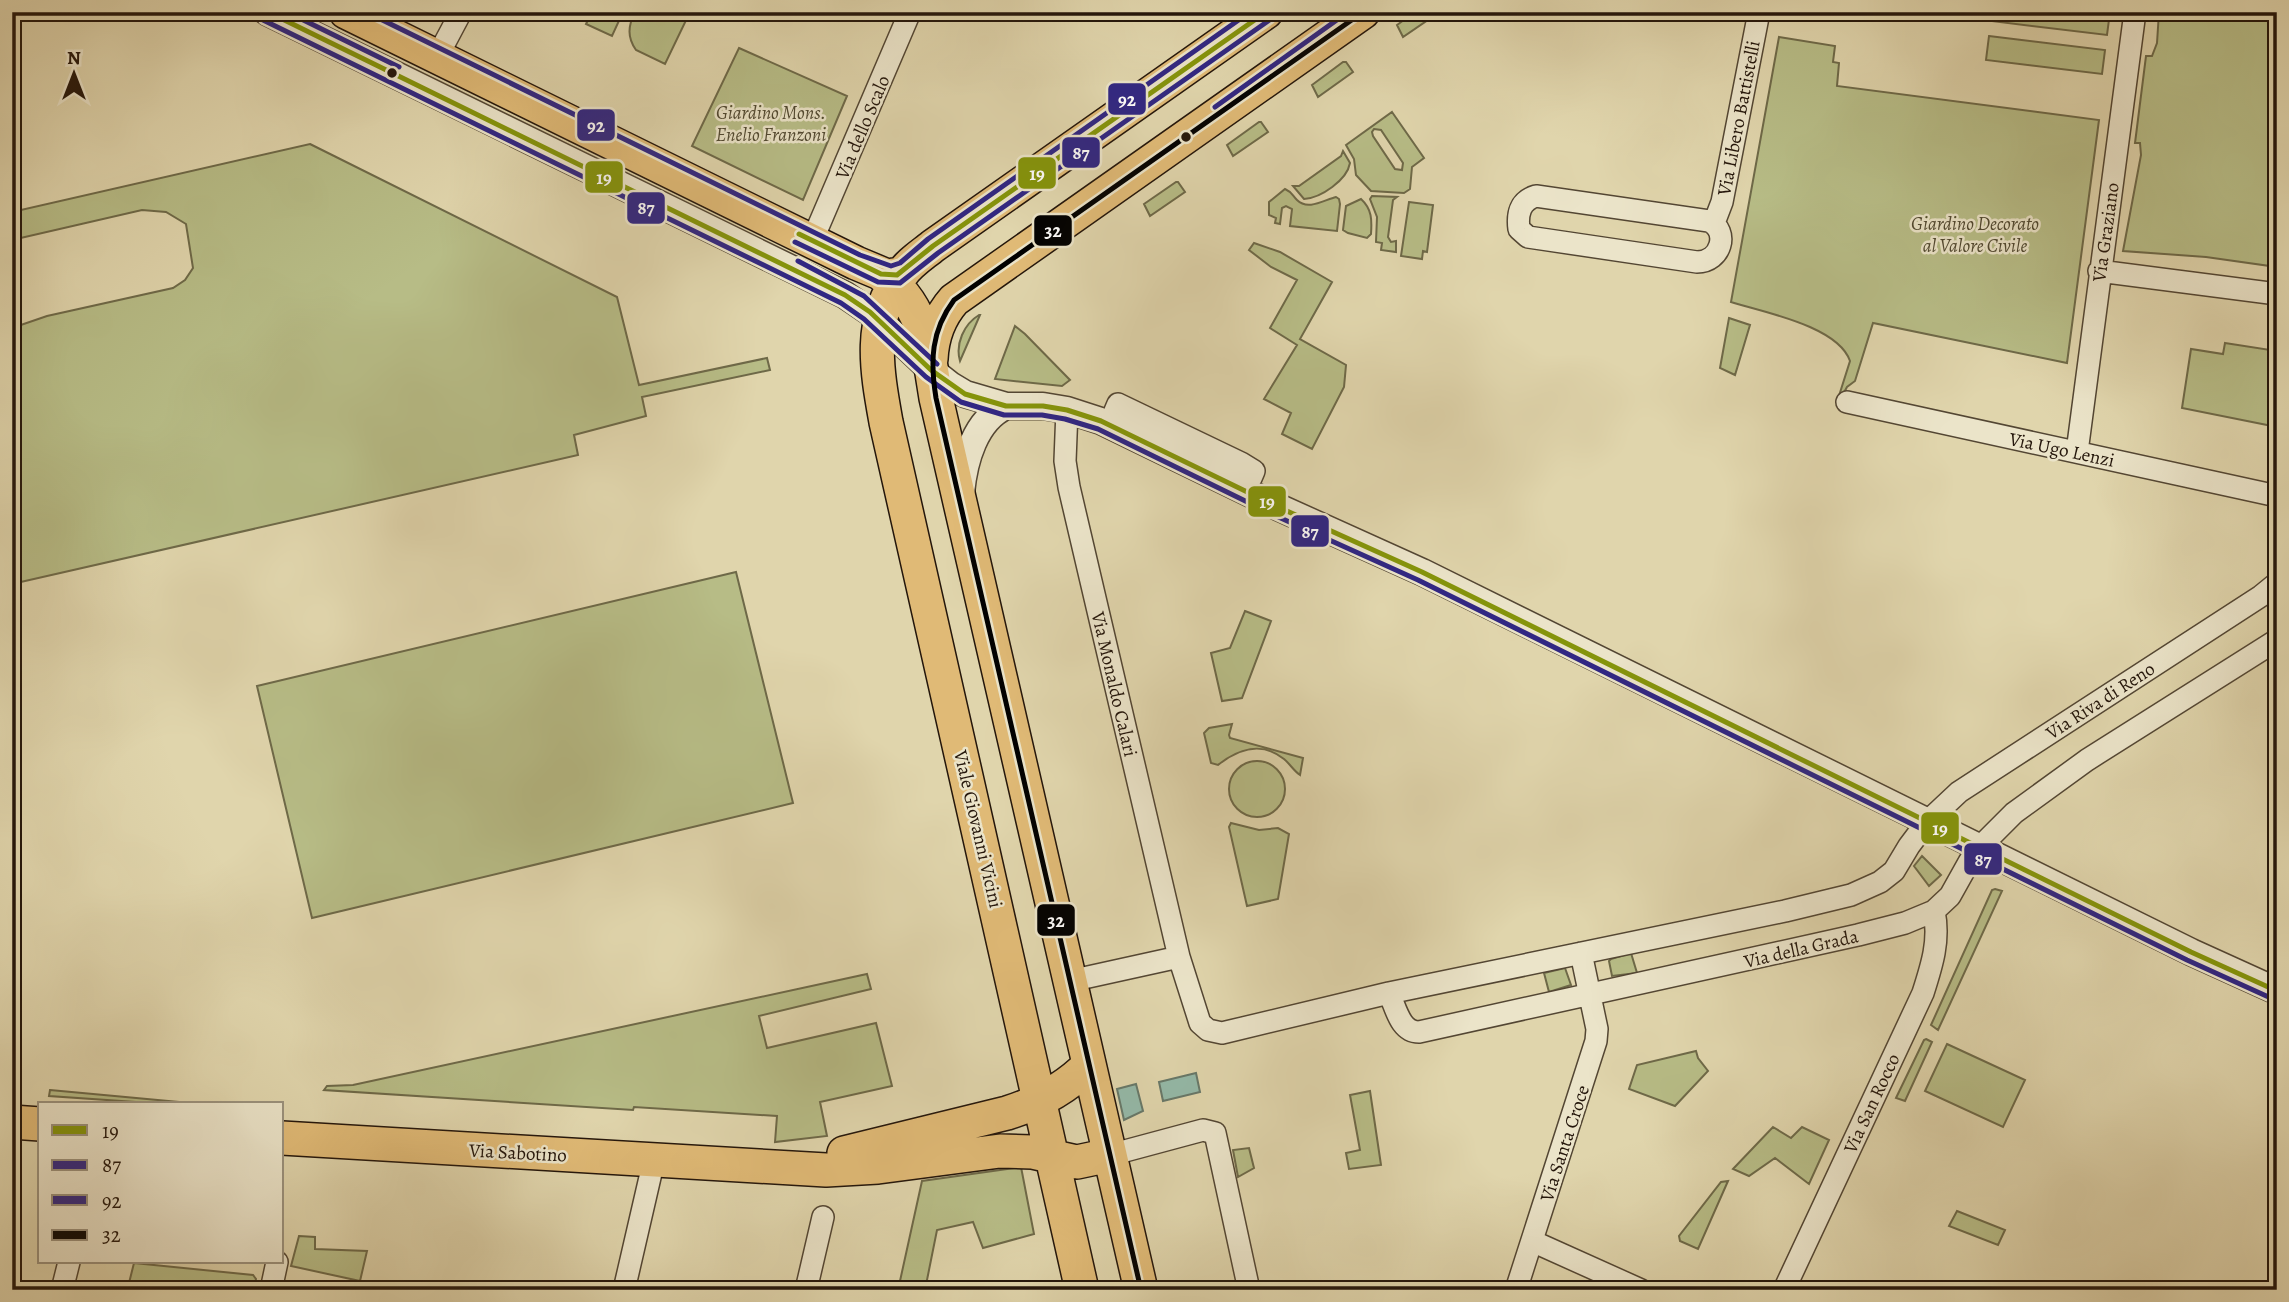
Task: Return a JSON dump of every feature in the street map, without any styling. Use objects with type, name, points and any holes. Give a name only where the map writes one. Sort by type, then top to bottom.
[{"type":"main road","points":[[346,12],[812,241],[892,277],[907,298],[916,314],[927,349],[960,505],[1141,1290]]},
{"type":"main road","points":[[892,277],[1266,12]]},
{"type":"main road","points":[[931,370],[932,345],[938,323],[954,300],[1363,12]]},
{"type":"main road","name":"Viale Giovanni Vicini","points":[[892,277],[876,340],[877,367],[889,436],[1083,1290]]},
{"type":"main road","name":"Via Sabotino","points":[[754,1166],[806,1160],[872,1147],[1000,1114],[1040,1101],[1066,1085],[1089,1065]]},
{"type":"main road","points":[[12,1122],[38,1124]]},
{"type":"main road","name":"Via Sabotino","points":[[284,1138],[853,1170],[1015,1150],[1077,1162],[1110,1155]]},
{"type":"street","points":[[267,12],[837,290],[859,303],[931,370],[950,386],[965,394],[1006,405],[1043,406],[1094,418],[1120,417],[1241,463],[1254,471],[1251,478],[1237,472],[1129,419],[1115,411],[1120,417],[1278,507],[1422,572],[1979,848],[2277,991]]},
{"type":"street","points":[[432,54],[443,46],[461,12]]},
{"type":"street","name":"Via dello Scalo","points":[[812,241],[910,12]]},
{"type":"street","name":"Via Libero Battistelli","points":[[1714,223],[1722,202],[1759,12]]},
{"type":"street","name":"Via Graziano","points":[[2077,452],[2135,12]]},
{"type":"street","name":"Via Libero Battistelli","points":[[1536,196],[1544,196],[1698,218],[1714,223],[1720,232],[1717,253],[1713,259],[1698,262],[1536,239],[1522,234],[1518,214],[1524,202],[1536,196]]},
{"type":"street","points":[[2099,271],[2277,294]]},
{"type":"street","name":"Via Ugo Lenzi","points":[[1847,402],[2277,496]]},
{"type":"street","points":[[960,505],[966,467],[977,435],[986,420],[1006,405]]},
{"type":"street","name":"Via Monaldo Calari","points":[[1067,410],[1065,461],[1069,488],[1179,957],[1197,1017],[1204,1027],[1212,1032]]},
{"type":"street","name":"Via Riva di Reno","points":[[1927,822],[1966,787],[2277,583]]},
{"type":"street","points":[[1979,848],[2014,813],[2068,773],[2277,640]]},
{"type":"street","name":"Via della Grada","points":[[1212,1032],[1228,1032],[1389,993],[1809,906],[1867,889],[1894,871],[1927,822]]},
{"type":"street","name":"Via della Grada","points":[[1389,993],[1404,1026],[1412,1032],[1879,930],[1934,911],[1951,896],[1979,848]]},
{"type":"street","name":"Via San Rocco","points":[[1784,1290],[1923,993],[1937,939],[1934,911]]},
{"type":"street","points":[[1581,953],[1590,995]]},
{"type":"street","points":[[1070,981],[1179,957]]},
{"type":"street","name":"Via Santa Croce","points":[[1516,1290],[1596,1041],[1597,1029],[1590,995]]},
{"type":"street","points":[[1110,1155],[1203,1130],[1215,1133],[1249,1290]]},
{"type":"street","points":[[624,1290],[654,1160]]},
{"type":"street","points":[[806,1290],[823,1217]]},
{"type":"street","points":[[1532,1241],[1641,1290]]},
{"type":"street","points":[[62,1290],[68,1264]]},
{"type":"street","points":[[271,1290],[277,1264]]},
{"type":"green space","points":[[592,12],[623,12],[612,36],[586,24]]},
{"type":"green space","points":[[635,12],[690,12],[665,64],[636,50],[633,45],[629,31]]},
{"type":"green space","points":[[1415,12],[1438,13],[1403,37],[1397,25]]},
{"type":"green space","points":[[1992,12],[2110,12],[2107,35],[1991,21]]},
{"type":"green space","points":[[2159,12],[2277,12],[2277,267],[2206,257],[2123,251],[2141,155],[2140,143],[2135,143],[2146,56],[2152,56],[2157,43]]},
{"type":"green space","points":[[1989,36],[2105,50],[2102,74],[1986,60]]},
{"type":"green space","name":"Giardino Decorato al Valore Civile","points":[[1779,37],[1835,46],[1833,62],[1839,63],[1837,86],[2099,120],[2067,363],[1873,323],[1855,381],[1838,399],[1850,361],[1843,349],[1831,338],[1798,322],[1731,302]]},
{"type":"green space","name":"Giardino Mons. Enelio Franzoni","points":[[739,48],[847,96],[803,200],[692,146]]},
{"type":"green space","points":[[1346,62],[1353,72],[1318,97],[1312,85]]},
{"type":"green space","points":[[1392,112],[1424,158],[1412,167],[1410,189],[1404,193],[1371,191],[1356,175],[1354,159],[1346,145]],"holes":[[[1374,129],[1381,130],[1403,163],[1402,170],[1395,169],[1373,136]]]},
{"type":"green space","points":[[1259,122],[1268,132],[1233,156],[1227,145]]},
{"type":"green space","points":[[310,144],[617,297],[639,385],[767,358],[770,370],[642,397],[646,416],[574,435],[578,455],[12,584],[12,328],[47,316],[173,288],[185,280],[193,268],[186,224],[166,212],[142,210],[12,240],[12,212]]},
{"type":"green space","points":[[1343,151],[1350,163],[1344,176],[1325,192],[1304,199],[1293,186],[1299,186],[1341,156]]},
{"type":"green space","points":[[1176,182],[1185,192],[1150,216],[1144,204]]},
{"type":"green space","points":[[1285,189],[1306,205],[1336,197],[1339,199],[1337,231],[1290,226],[1292,209],[1286,206],[1282,208],[1280,224],[1275,223],[1276,218],[1269,215],[1269,202]]},
{"type":"green space","points":[[1372,196],[1397,197],[1393,200],[1388,237],[1391,242],[1396,241],[1396,252],[1381,250],[1382,243],[1376,242],[1377,217],[1370,199]]},
{"type":"green space","points":[[1361,199],[1371,215],[1371,234],[1367,238],[1343,230],[1346,206]]},
{"type":"green space","points":[[1409,202],[1433,205],[1427,252],[1423,251],[1422,259],[1401,256]]},
{"type":"green space","points":[[1254,243],[1280,252],[1332,282],[1300,339],[1346,365],[1344,387],[1312,449],[1282,434],[1291,413],[1264,399],[1297,345],[1270,328],[1297,280],[1271,267],[1249,250]]},
{"type":"green space","points":[[980,315],[960,361],[962,335],[969,324]]},
{"type":"green space","points":[[1729,318],[1750,325],[1735,375],[1720,368]]},
{"type":"green space","points":[[1015,326],[1070,380],[1062,386],[995,379]]},
{"type":"green space","points":[[2225,343],[2277,351],[2277,427],[2182,408],[2191,349],[2223,354]]},
{"type":"green space","points":[[736,572],[793,803],[312,918],[257,686]]},
{"type":"green space","points":[[1245,611],[1271,621],[1242,698],[1222,701],[1211,653],[1230,648]]},
{"type":"green space","points":[[1232,724],[1230,738],[1303,758],[1300,775],[1284,759],[1267,750],[1250,749],[1218,765],[1211,763],[1204,733],[1209,728]]},
{"type":"green space","points":[[1257,761],[1268,763],[1277,769],[1283,778],[1283,800],[1277,809],[1268,815],[1257,817],[1246,815],[1237,809],[1231,800],[1229,789],[1231,778],[1237,769],[1246,763]]},
{"type":"green space","points":[[1231,823],[1259,830],[1278,828],[1289,834],[1278,899],[1247,906],[1229,827]]},
{"type":"green space","points":[[1922,856],[1941,875],[1929,886],[1914,866]]},
{"type":"green space","points":[[1992,890],[2002,891],[1938,1030],[1931,1025]]},
{"type":"green space","points":[[1631,953],[1637,973],[1612,976],[1609,961]]},
{"type":"green space","points":[[1565,968],[1571,985],[1549,992],[1544,973]]},
{"type":"green space","points":[[867,974],[871,989],[759,1016],[767,1048],[876,1023],[892,1086],[820,1102],[827,1136],[775,1142],[777,1116],[634,1107],[633,1110],[324,1090],[327,1086],[353,1085]]},
{"type":"green space","points":[[1924,1040],[1932,1042],[1905,1101],[1896,1098]]},
{"type":"green space","points":[[1947,1044],[2025,1080],[2003,1127],[1925,1091]]},
{"type":"green space","points":[[1696,1051],[1708,1071],[1675,1106],[1629,1089],[1637,1065]]},
{"type":"green space","points":[[50,1090],[179,1102],[136,1102],[49,1096]]},
{"type":"green space","points":[[1370,1091],[1381,1165],[1349,1169],[1346,1153],[1360,1150],[1350,1095]]},
{"type":"green space","points":[[1773,1127],[1791,1138],[1802,1127],[1829,1140],[1809,1184],[1775,1158],[1749,1176],[1733,1169]]},
{"type":"green space","points":[[1249,1148],[1254,1168],[1238,1177],[1233,1150]]},
{"type":"green space","points":[[1021,1167],[1034,1234],[983,1248],[973,1222],[937,1230],[925,1290],[898,1290],[922,1181]]},
{"type":"green space","points":[[1728,1181],[1698,1249],[1680,1241],[1679,1236],[1721,1182]]},
{"type":"green space","points":[[1957,1211],[2005,1230],[1998,1245],[1949,1226]]},
{"type":"green space","points":[[299,1236],[315,1237],[315,1249],[367,1251],[360,1281],[291,1266]]},
{"type":"green space","points":[[134,1264],[253,1275],[256,1279],[253,1290],[162,1290],[129,1283]]},
{"type":"shaded area","points":[[1196,1073],[1200,1092],[1163,1101],[1159,1082]]},
{"type":"shaded area","points":[[1136,1084],[1143,1111],[1124,1120],[1117,1089]]},
{"type":"transit line","name":"19","points":[[268,12],[845,295],[870,312],[931,370],[965,394],[1006,406],[1043,406],[1067,410],[1101,421],[1278,507],[1422,572],[2191,952],[2277,991]]},
{"type":"transit line","name":"92","points":[[287,12],[399,67]]},
{"type":"transit line","name":"92","points":[[366,12],[860,255],[891,266],[900,263],[928,239],[1250,12]]},
{"type":"transit line","name":"19","points":[[799,234],[881,274],[897,275],[933,246],[1266,12]]},
{"type":"transit line","name":"92","points":[[1215,107],[1348,12]]},
{"type":"transit line","name":"32","points":[[1141,1290],[936,398],[934,347],[941,323],[954,300],[1363,12]]},
{"type":"transit line","name":"87","points":[[795,242],[878,282],[900,283],[938,253],[1271,19]]},
{"type":"transit line","name":"87","points":[[263,20],[841,303],[864,319],[926,377],[961,402],[1004,415],[1042,415],[1098,429],[1274,515],[1418,580],[2187,960],[2273,999]]},
{"type":"transit line","name":"92","points":[[798,261],[864,296],[937,364]]}]
